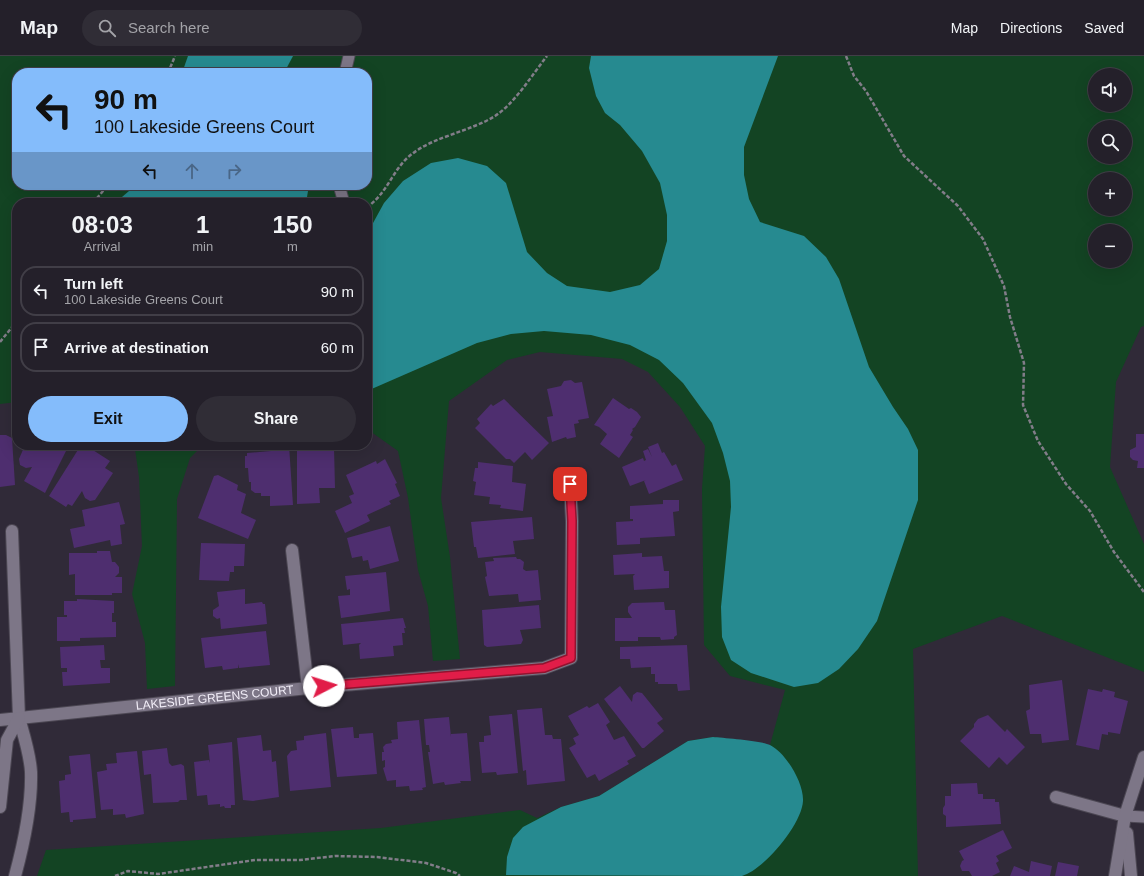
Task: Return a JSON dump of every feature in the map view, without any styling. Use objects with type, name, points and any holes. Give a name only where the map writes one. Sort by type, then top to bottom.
[{"type":"street","name":"LAKESIDE GREENS COURT","points":[[0,720],[308,688],[544,668],[571,658],[572,521],[570,484]]},
{"type":"street","points":[[12,531],[19,718],[27,743],[31,772],[29,812],[15,876]]},
{"type":"street","points":[[292,550],[308,688]]},
{"type":"street","points":[[0,807],[7,740],[19,718]]},
{"type":"street","points":[[1115,876],[1125,816],[1144,757]]},
{"type":"street","points":[[1056,797],[1125,816]]},
{"type":"street","points":[[1125,816],[1131,876]]},
{"type":"lane","points":[[345,68],[349,56]]},
{"type":"lane","points":[[1125,816],[1144,817]]},
{"type":"path","points":[[170,68],[176,56]]},
{"type":"path","points":[[372,203],[380,195],[394,174],[412,154],[434,142],[467,130],[506,109],[547,56]]},
{"type":"path","points":[[846,56],[854,76],[866,91],[904,156],[958,206],[983,239],[1004,286],[1010,318],[1024,363],[1022,405],[1038,441],[1066,484],[1090,511],[1114,552],[1144,592]]},
{"type":"path","points":[[97,198],[104,190]]},
{"type":"path","points":[[0,342],[12,327]]},
{"type":"path","points":[[115,876],[128,871],[158,874],[255,860],[300,860],[335,856],[377,857],[426,863],[456,873],[460,876]]},
{"type":"green space","points":[[0,56],[1144,56],[1144,326],[1141,327],[1116,382],[1110,467],[1144,544],[1144,672],[1002,616],[913,649],[918,876],[37,876],[46,850],[381,828],[520,810],[537,818],[561,807],[599,796],[688,741],[713,737],[770,745],[785,690],[730,676],[704,645],[702,489],[705,446],[680,407],[648,372],[622,359],[540,352],[507,360],[449,401],[441,498],[450,557],[460,659],[433,661],[428,606],[418,570],[408,498],[398,451],[372,433],[372,198],[12,198],[12,403],[0,404]]},
{"type":"green space","points":[[135,450],[198,450],[190,458],[177,499],[175,686],[147,689],[145,643],[132,594],[142,546],[139,477]]},
{"type":"water","points":[[188,56],[293,56],[287,68],[184,68]]},
{"type":"water","points":[[591,56],[778,56],[744,147],[744,175],[749,199],[760,222],[804,236],[826,257],[839,279],[869,367],[908,429],[918,450],[918,500],[877,621],[858,649],[839,669],[818,683],[794,687],[751,673],[731,660],[722,637],[721,607],[731,507],[730,481],[723,453],[712,423],[683,383],[659,360],[630,345],[591,335],[544,331],[511,334],[477,343],[372,389],[372,225],[384,203],[403,181],[431,163],[458,158],[487,166],[506,183],[527,252],[547,273],[567,286],[610,292],[640,285],[659,269],[667,241],[667,215],[660,183],[642,151],[620,125],[605,113],[596,96],[589,68]]},
{"type":"water","points":[[130,190],[308,190],[307,198],[121,198]]},
{"type":"water","points":[[713,737],[752,741],[770,745],[788,761],[801,786],[803,801],[801,811],[796,822],[771,856],[751,872],[742,876],[506,875],[507,857],[513,838],[523,827],[561,807],[599,796],[688,741]]},
{"type":"building","points":[[571,380],[575,383],[582,382],[589,418],[578,420],[579,423],[574,424],[576,437],[567,439],[566,437],[552,442],[547,417],[553,416],[547,389],[561,386],[564,381]]},
{"type":"building","points":[[613,398],[629,409],[631,408],[637,412],[641,417],[632,429],[633,430],[630,435],[633,437],[619,458],[600,444],[607,434],[599,427],[594,425]]},
{"type":"building","points":[[504,399],[549,443],[532,460],[525,452],[514,463],[510,459],[506,459],[475,428],[480,423],[477,419],[491,404],[493,406]]},
{"type":"building","points":[[1136,434],[1144,434],[1144,468],[1137,468],[1138,461],[1133,460],[1130,457],[1130,450],[1136,447]]},
{"type":"building","points":[[0,435],[6,435],[12,438],[15,485],[0,487]]},
{"type":"building","points":[[658,443],[662,453],[664,452],[672,466],[676,464],[683,480],[649,494],[644,481],[646,480],[630,486],[622,467],[643,458],[644,461],[646,460],[643,451],[648,449],[652,457],[648,447]]},
{"type":"building","points":[[23,450],[66,450],[45,493],[24,481],[32,467],[26,468],[20,465],[19,459]]},
{"type":"building","points":[[78,450],[93,450],[110,461],[105,468],[113,473],[95,500],[90,501],[85,498],[82,491],[72,506],[68,504],[66,507],[49,496]]},
{"type":"building","points":[[289,450],[293,505],[270,506],[270,496],[261,496],[261,493],[255,493],[251,490],[248,468],[245,468],[245,456],[247,456],[247,453]]},
{"type":"building","points":[[297,450],[334,450],[335,488],[319,488],[320,503],[297,504]]},
{"type":"building","points":[[385,459],[397,483],[395,484],[400,496],[389,501],[391,504],[367,515],[370,521],[345,533],[335,511],[352,503],[349,496],[354,494],[346,475],[376,461],[377,464]]},
{"type":"building","points":[[478,462],[513,466],[512,482],[526,484],[523,511],[500,508],[501,505],[489,504],[490,497],[474,495],[476,482],[473,481],[475,468],[478,468]]},
{"type":"building","points":[[218,475],[238,485],[237,490],[246,494],[241,513],[256,520],[248,539],[198,518],[214,476]]},
{"type":"building","points":[[663,500],[679,500],[679,511],[673,512],[675,536],[640,538],[640,544],[617,545],[616,522],[633,521],[633,519],[630,519],[630,506],[663,504]]},
{"type":"building","points":[[119,502],[125,524],[120,525],[122,544],[111,546],[110,540],[74,548],[70,529],[85,526],[82,510]]},
{"type":"building","points":[[532,517],[534,539],[513,541],[515,554],[478,558],[476,547],[474,547],[471,522]]},
{"type":"building","points":[[390,526],[399,561],[370,569],[368,560],[363,561],[362,556],[352,558],[347,538]]},
{"type":"building","points":[[201,543],[245,544],[244,566],[234,566],[234,572],[230,572],[229,581],[199,580]]},
{"type":"building","points":[[97,551],[110,551],[112,562],[115,562],[119,567],[119,573],[115,577],[122,577],[122,593],[112,593],[112,595],[75,595],[75,574],[69,575],[69,553],[97,553]]},
{"type":"building","points":[[642,553],[642,557],[662,556],[664,571],[669,571],[669,588],[634,590],[633,576],[635,574],[614,575],[613,555]]},
{"type":"building","points":[[516,557],[524,562],[523,569],[526,571],[538,570],[541,600],[519,602],[518,594],[489,596],[485,577],[487,576],[485,562],[494,561],[493,558]]},
{"type":"building","points":[[386,572],[390,611],[341,618],[338,596],[350,595],[350,589],[347,590],[345,576]]},
{"type":"building","points":[[245,589],[245,604],[262,602],[265,604],[267,624],[221,629],[220,618],[217,619],[213,616],[213,610],[219,606],[217,592]]},
{"type":"building","points":[[77,599],[114,601],[112,622],[116,622],[116,637],[80,638],[80,641],[57,641],[57,617],[67,617],[67,615],[64,615],[64,601],[77,601]]},
{"type":"building","points":[[664,602],[665,610],[675,610],[677,635],[674,639],[661,640],[660,637],[638,637],[638,641],[615,641],[615,618],[632,618],[628,612],[628,607],[632,603]]},
{"type":"building","points":[[539,605],[541,628],[520,630],[523,640],[521,644],[487,647],[484,645],[482,610]]},
{"type":"building","points":[[403,618],[406,628],[404,628],[405,633],[402,633],[403,645],[393,646],[394,656],[360,659],[359,645],[361,643],[343,645],[341,624]]},
{"type":"building","points":[[266,631],[270,665],[239,668],[238,664],[238,668],[223,670],[222,666],[205,668],[201,638]]},
{"type":"building","points":[[104,645],[105,660],[100,660],[101,668],[110,668],[110,683],[63,686],[62,672],[67,672],[67,668],[61,668],[60,647]]},
{"type":"building","points":[[687,645],[690,690],[678,691],[677,684],[658,684],[658,682],[655,682],[655,674],[651,674],[651,667],[631,668],[630,659],[620,659],[620,647]]},
{"type":"building","points":[[1062,680],[1069,740],[1042,743],[1041,734],[1030,734],[1026,711],[1030,709],[1029,685]]},
{"type":"building","points":[[620,686],[632,702],[633,695],[637,692],[642,693],[663,719],[657,723],[664,731],[644,748],[642,748],[604,699]]},
{"type":"building","points":[[1088,689],[1102,692],[1103,689],[1115,692],[1114,697],[1128,701],[1120,734],[1108,732],[1108,735],[1102,734],[1099,750],[1076,745]]},
{"type":"building","points":[[598,703],[610,722],[606,725],[614,740],[624,736],[636,756],[627,761],[629,764],[599,781],[595,774],[587,778],[569,748],[576,744],[573,738],[579,735],[568,716],[587,706],[589,708]]},
{"type":"building","points":[[542,708],[545,735],[552,735],[553,739],[561,739],[565,781],[527,785],[526,770],[523,771],[517,710]]},
{"type":"building","points":[[512,714],[518,773],[497,775],[496,772],[482,773],[479,742],[484,742],[484,736],[491,735],[489,716]]},
{"type":"building","points":[[988,715],[1005,732],[1007,729],[1025,747],[1007,765],[999,757],[989,768],[960,741],[974,727],[974,724],[978,719]]},
{"type":"building","points":[[449,717],[451,737],[451,734],[467,733],[471,781],[460,781],[461,783],[445,785],[444,782],[433,784],[428,752],[430,752],[429,745],[426,745],[424,719]]},
{"type":"building","points":[[419,720],[426,787],[422,788],[423,790],[410,791],[409,786],[396,787],[396,780],[387,781],[383,768],[385,767],[385,760],[382,761],[382,752],[384,752],[383,747],[386,744],[392,743],[391,740],[398,739],[397,722]]},
{"type":"building","points":[[353,727],[354,738],[359,738],[359,734],[373,733],[377,774],[337,777],[331,729]]},
{"type":"building","points":[[326,733],[331,787],[290,791],[287,756],[291,751],[297,750],[296,741],[304,740],[304,736]]},
{"type":"building","points":[[261,735],[263,751],[271,750],[272,762],[276,761],[279,797],[253,801],[243,800],[237,738]]},
{"type":"building","points":[[232,742],[235,805],[231,805],[231,808],[225,808],[224,806],[220,807],[220,804],[208,805],[207,795],[197,796],[194,762],[209,760],[210,763],[208,745]]},
{"type":"building","points":[[167,748],[169,763],[172,766],[181,764],[184,766],[187,800],[180,800],[178,802],[153,803],[151,774],[144,775],[142,751]]},
{"type":"building","points":[[137,751],[144,814],[126,818],[125,814],[113,815],[113,809],[101,810],[97,772],[107,770],[106,764],[117,763],[116,753]]},
{"type":"building","points":[[90,754],[96,818],[73,820],[73,822],[70,822],[69,812],[61,813],[59,781],[65,780],[65,775],[71,774],[69,756]]},
{"type":"building","points":[[977,783],[978,794],[983,794],[983,799],[995,799],[995,802],[999,802],[1001,824],[946,827],[946,816],[943,814],[943,808],[945,805],[945,796],[951,796],[951,784]]},
{"type":"building","points":[[1003,830],[1012,848],[996,856],[999,861],[996,863],[1000,872],[992,876],[972,876],[969,871],[962,871],[960,866],[964,860],[959,851]]},
{"type":"building","points":[[1031,861],[1052,866],[1050,876],[1010,876],[1014,866],[1029,872]]},
{"type":"building","points":[[1058,862],[1079,866],[1077,876],[1055,876]]},
{"type":"route","points":[[324,686],[544,668],[571,658],[572,521],[570,484]]}]
